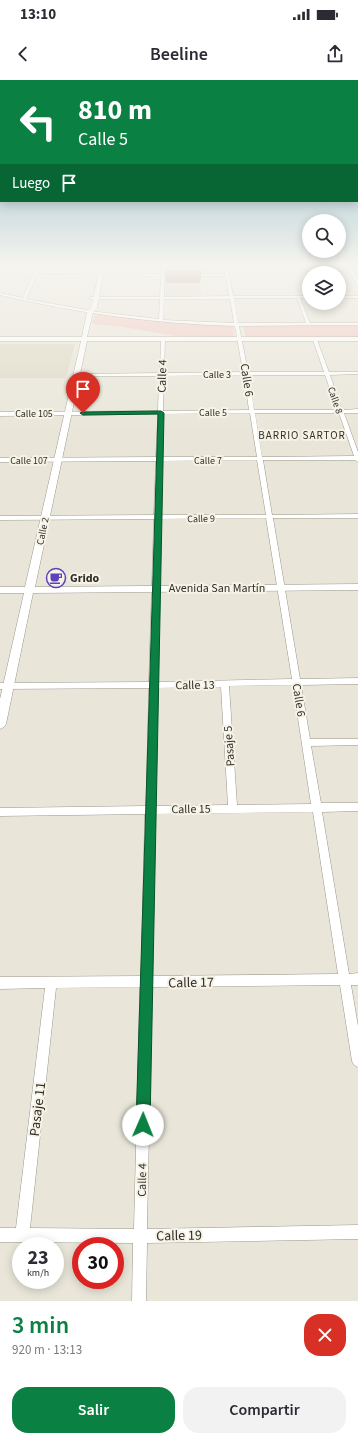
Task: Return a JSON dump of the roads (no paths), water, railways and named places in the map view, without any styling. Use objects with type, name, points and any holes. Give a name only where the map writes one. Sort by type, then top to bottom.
[{"type":"street","name":"Calle 2","points":[[0,724],[4,685],[29,590],[88,320]]},
{"type":"street","points":[[153,320],[237,324],[358,324]]},
{"type":"street","name":"Calle 6","points":[[236,320],[358,1061]]},
{"type":"street","points":[[307,320],[308,324]]},
{"type":"street","points":[[0,339],[358,339]]},
{"type":"street","name":"Calle 4","points":[[139,1301],[155,589],[163,339]]},
{"type":"street","name":"Calle 8","points":[[315,340],[358,459]]},
{"type":"street","name":"Calle 3","points":[[76,375],[358,373]]},
{"type":"street","name":"Calle 5","points":[[67,413],[358,411]]},
{"type":"street","name":"Calle 105","points":[[0,414],[67,413]]},
{"type":"street","name":"Calle 7","points":[[57,460],[358,459]]},
{"type":"street","name":"Calle 107","points":[[0,460],[57,460]]},
{"type":"street","name":"Calle 9","points":[[0,518],[358,516]]},
{"type":"street","name":"Avenida San Martín","points":[[0,590],[358,587]]},
{"type":"street","name":"Calle 13","points":[[4,685],[153,685],[358,682]]},
{"type":"street","name":"Pasaje 5","points":[[225,684],[233,808]]},
{"type":"street","points":[[306,743],[358,742]]},
{"type":"street","name":"Calle 15","points":[[0,812],[358,807]]},
{"type":"street","name":"Calle 17","points":[[0,983],[358,980]]},
{"type":"street","name":"Pasaje 11","points":[[22,1235],[51,983]]},
{"type":"street","name":"Calle 19","points":[[0,1235],[140,1236],[358,1232]]},
{"type":"place","name":"Grido","points":[[56,578]]},
{"type":"district","name":"BARRIO SARTOR","points":[[302,435]]}]
